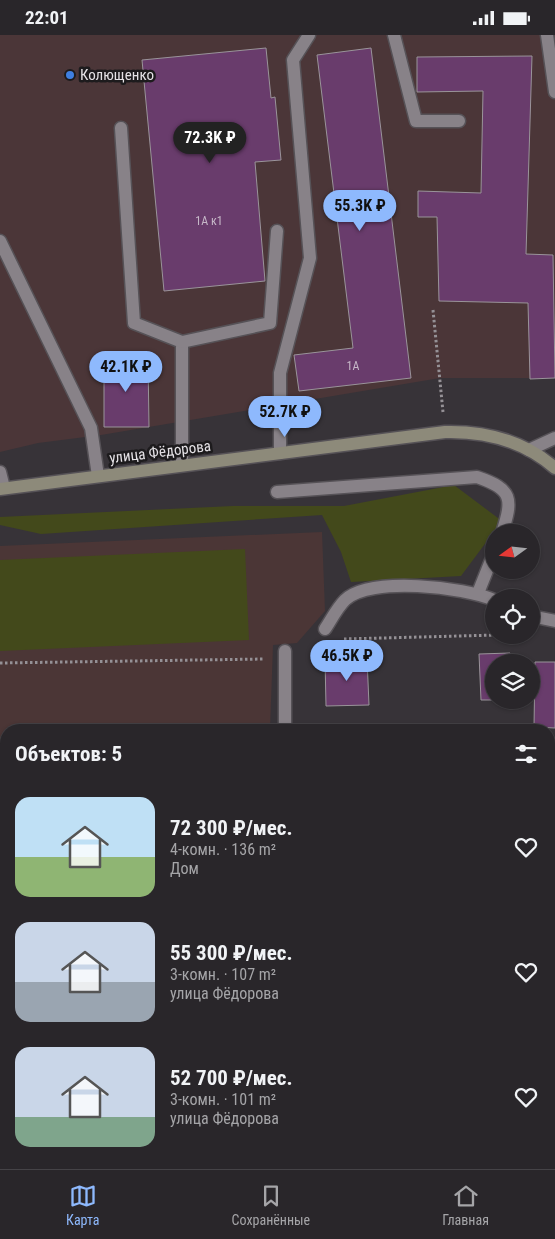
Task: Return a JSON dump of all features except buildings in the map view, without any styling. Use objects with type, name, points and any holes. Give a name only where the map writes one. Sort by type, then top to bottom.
[{"type":"main road","name":"улица Фёдорова","points":[[2,489],[280,453],[445,433],[470,432],[492,436],[529,449],[555,468]]},
{"type":"street","points":[[280,453],[280,373],[310,258],[293,60],[308,35]]},
{"type":"street","points":[[394,35],[416,121],[458,121]]},
{"type":"street","points":[[547,35],[555,92]]},
{"type":"street","points":[[121,128],[134,323],[182,342],[270,323],[277,231]]},
{"type":"street","points":[[0,241],[91,428],[98,476]]},
{"type":"street","points":[[182,342],[182,465]]},
{"type":"street","points":[[529,449],[555,438]]},
{"type":"street","points":[[0,472],[2,489]]},
{"type":"street","points":[[277,492],[477,477],[499,485],[507,497],[510,509],[505,524]]},
{"type":"street","points":[[478,593],[485,576]]},
{"type":"street","points":[[325,629],[345,599],[367,590],[440,587],[478,593],[485,596]]},
{"type":"street","points":[[540,618],[555,621]]},
{"type":"street","points":[[284,724],[285,651]]},
{"type":"path","points":[[433,310],[445,433]]},
{"type":"path","points":[[340,639],[485,635]]},
{"type":"path","points":[[0,663],[273,659],[285,651]]},
{"type":"shaded area","points":[[0,35],[555,35],[555,378],[440,378],[101,435],[38,443],[0,452]]},
{"type":"shaded area","points":[[322,532],[325,611],[297,643],[273,645],[270,724],[0,724],[0,546]]},
{"type":"green space","points":[[454,485],[502,521],[500,524],[485,524],[485,544],[461,576],[351,582],[341,552],[322,515],[41,534],[0,525],[0,517],[233,506],[344,506]]},
{"type":"green space","points":[[245,549],[249,640],[0,651],[0,560]]},
{"type":"place","name":"Колющенко","points":[[70,75]]}]
